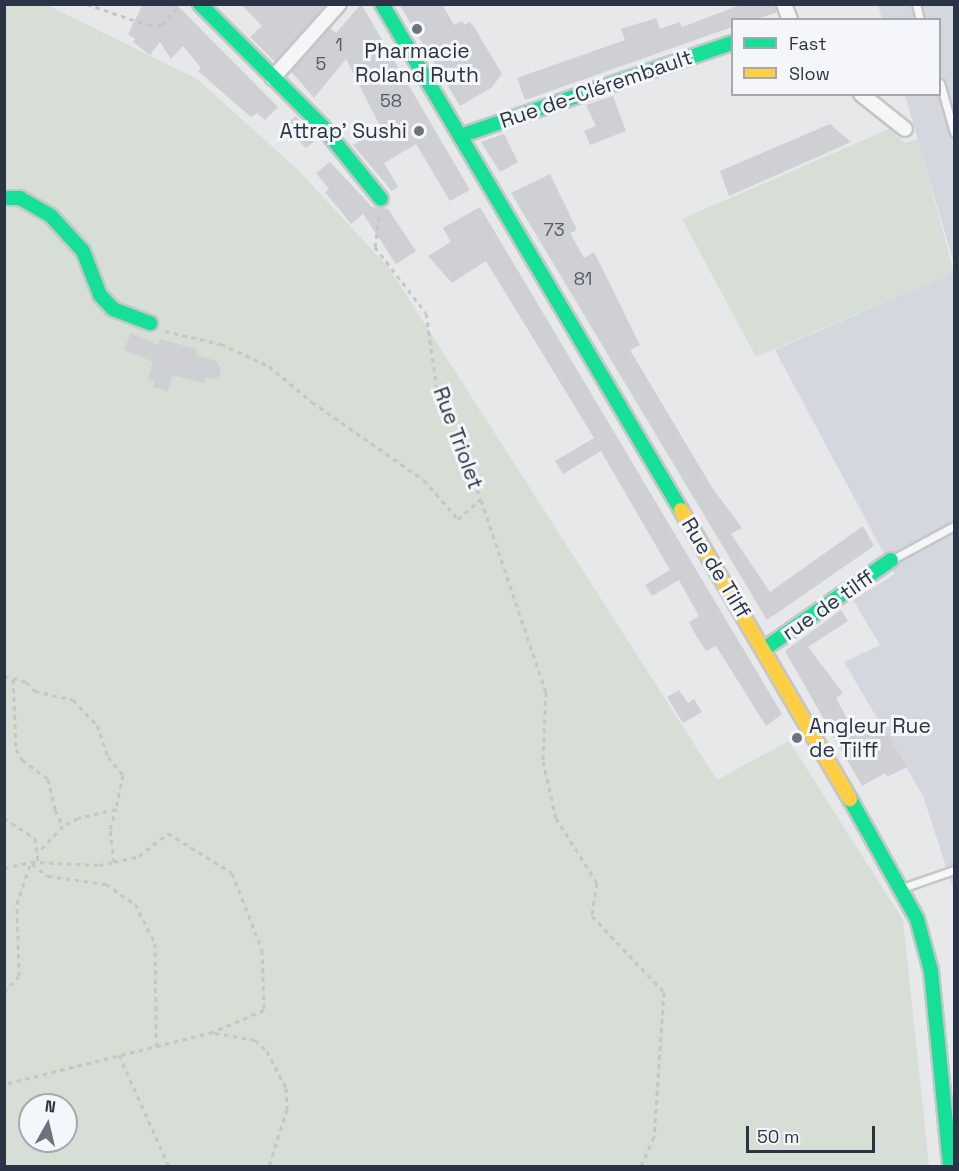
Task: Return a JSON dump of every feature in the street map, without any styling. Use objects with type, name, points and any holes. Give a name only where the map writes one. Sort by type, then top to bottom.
[{"type":"main road","points":[[200,4],[323,128],[381,199]]},
{"type":"main road","name":"Rue de Tilff","points":[[382,4],[764,650],[917,919],[931,971],[950,1167]]},
{"type":"main road","name":"Rue de-Clérembault","points":[[460,136],[731,43]]},
{"type":"main road","points":[[4,198],[20,198],[51,216],[83,251],[100,295],[113,309],[150,323]]},
{"type":"main road","name":"rue de tilff","points":[[764,650],[891,560]]},
{"type":"street","points":[[273,78],[339,4]]},
{"type":"street","points":[[863,96],[904,129]]},
{"type":"lane","points":[[941,90],[954,132]]},
{"type":"lane","points":[[891,560],[954,525]]},
{"type":"lane","points":[[900,889],[954,870]]},
{"type":"path","points":[[87,4],[148,25],[162,25],[180,4]]},
{"type":"path","name":"Rue Triolet","points":[[150,323],[163,330],[221,344],[269,366],[312,402],[424,480],[458,519],[481,500],[437,390],[426,313],[375,248],[381,199]]},
{"type":"path","points":[[481,500],[546,692],[543,761],[556,818],[597,883],[592,916],[664,993],[654,1137],[641,1167]]},
{"type":"path","points":[[4,676],[26,682],[35,691],[73,700],[97,725],[108,756],[123,775],[110,829],[114,862]]},
{"type":"path","points":[[13,679],[16,749],[22,760],[48,779],[55,810],[63,826]]},
{"type":"path","points":[[38,853],[63,826],[78,818],[116,809]]},
{"type":"path","points":[[4,818],[35,838],[38,863]]},
{"type":"path","points":[[4,868],[31,862],[99,865],[114,862],[139,856],[168,833],[232,873],[262,950],[264,1010],[213,1032],[4,1084]]},
{"type":"path","points":[[4,992],[19,976],[17,904],[31,862]]},
{"type":"path","points":[[31,862],[48,876],[106,884],[135,904],[155,943],[156,1045]]},
{"type":"path","points":[[213,1032],[255,1041],[267,1051],[286,1088],[287,1109],[269,1167]]},
{"type":"path","points":[[119,1055],[169,1167]]},
{"type":"shaded area","points":[[45,4],[197,79],[298,170],[389,268],[717,780],[789,741],[903,920],[929,1166],[5,1166],[4,5]]},
{"type":"shaded area","points":[[878,5],[954,5],[954,264],[905,96],[941,96],[941,18],[882,18]]},
{"type":"shaded area","points":[[889,129],[905,143],[918,139],[954,272],[756,357],[682,219]]},
{"type":"shaded area","points":[[954,272],[954,891],[923,796],[844,662],[880,645],[853,600],[895,574],[775,350]]},
{"type":"building","points":[[143,4],[176,4],[278,107],[265,120],[257,113],[251,117],[198,71],[201,68],[183,46],[171,59],[160,42],[150,55],[133,42],[135,39],[128,34]]},
{"type":"building","points":[[241,4],[326,4],[275,62],[250,37],[262,26]]},
{"type":"building","points":[[361,4],[470,190],[450,201],[416,144],[384,163],[398,187],[392,191],[353,145],[381,128],[346,59],[314,98],[291,71],[330,28],[336,33]]},
{"type":"building","points":[[399,4],[442,4],[454,25],[462,21],[465,25],[469,22],[473,25],[502,74],[491,88],[460,106]]},
{"type":"building","points":[[743,4],[775,4],[777,12],[760,18],[731,18],[731,27],[525,100],[517,78],[625,40],[621,29],[656,18],[660,29],[680,22],[682,27]]},
{"type":"building","points":[[613,96],[626,131],[590,145],[584,131],[596,126],[586,105]]},
{"type":"building","points":[[296,116],[316,140],[306,148],[284,127]]},
{"type":"building","points":[[830,124],[851,142],[729,196],[720,171]]},
{"type":"building","points":[[504,134],[518,162],[500,172],[481,142]]},
{"type":"building","points":[[330,162],[372,207],[388,209],[416,251],[396,264],[363,214],[351,224],[325,192],[329,189],[316,173]]},
{"type":"building","points":[[550,174],[577,230],[570,233],[584,258],[594,252],[640,345],[630,350],[713,489],[742,528],[731,534],[770,592],[863,526],[874,546],[767,620],[511,193]]},
{"type":"building","points":[[480,207],[782,714],[766,726],[716,646],[706,651],[694,632],[689,622],[699,616],[679,580],[652,596],[645,585],[670,570],[601,451],[563,474],[555,461],[594,438],[486,261],[452,283],[428,256],[451,242],[443,228]]},
{"type":"building","points":[[131,333],[158,345],[160,339],[197,349],[196,355],[216,361],[221,368],[219,380],[206,377],[205,383],[172,375],[168,391],[153,387],[155,381],[148,379],[153,362],[124,350]]},
{"type":"building","points":[[841,610],[848,621],[808,647],[843,693],[836,698],[857,737],[880,722],[907,767],[887,777],[885,773],[862,786],[785,651]]},
{"type":"building","points":[[679,690],[688,703],[694,699],[702,712],[683,723],[667,697]]},
{"type":"traffic: fast","points":[[200,4],[323,127],[381,199]]},
{"type":"traffic: fast","points":[[382,4],[681,510]]},
{"type":"traffic: fast","points":[[460,136],[731,43]]},
{"type":"traffic: fast","points":[[4,198],[20,198],[51,216],[83,251],[100,295],[113,309],[150,323]]},
{"type":"traffic: fast","points":[[764,649],[891,560]]},
{"type":"traffic: fast","points":[[850,799],[917,919],[931,971],[950,1166]]},
{"type":"traffic: slow","points":[[681,510],[850,799]]},
{"type":"place","name":"Pharmacie Roland Ruth","points":[[417,29]]},
{"type":"place","name":"Attrap' Sushi","points":[[419,131]]},
{"type":"place","name":"Angleur Rue de Tilff","points":[[797,738]]}]
